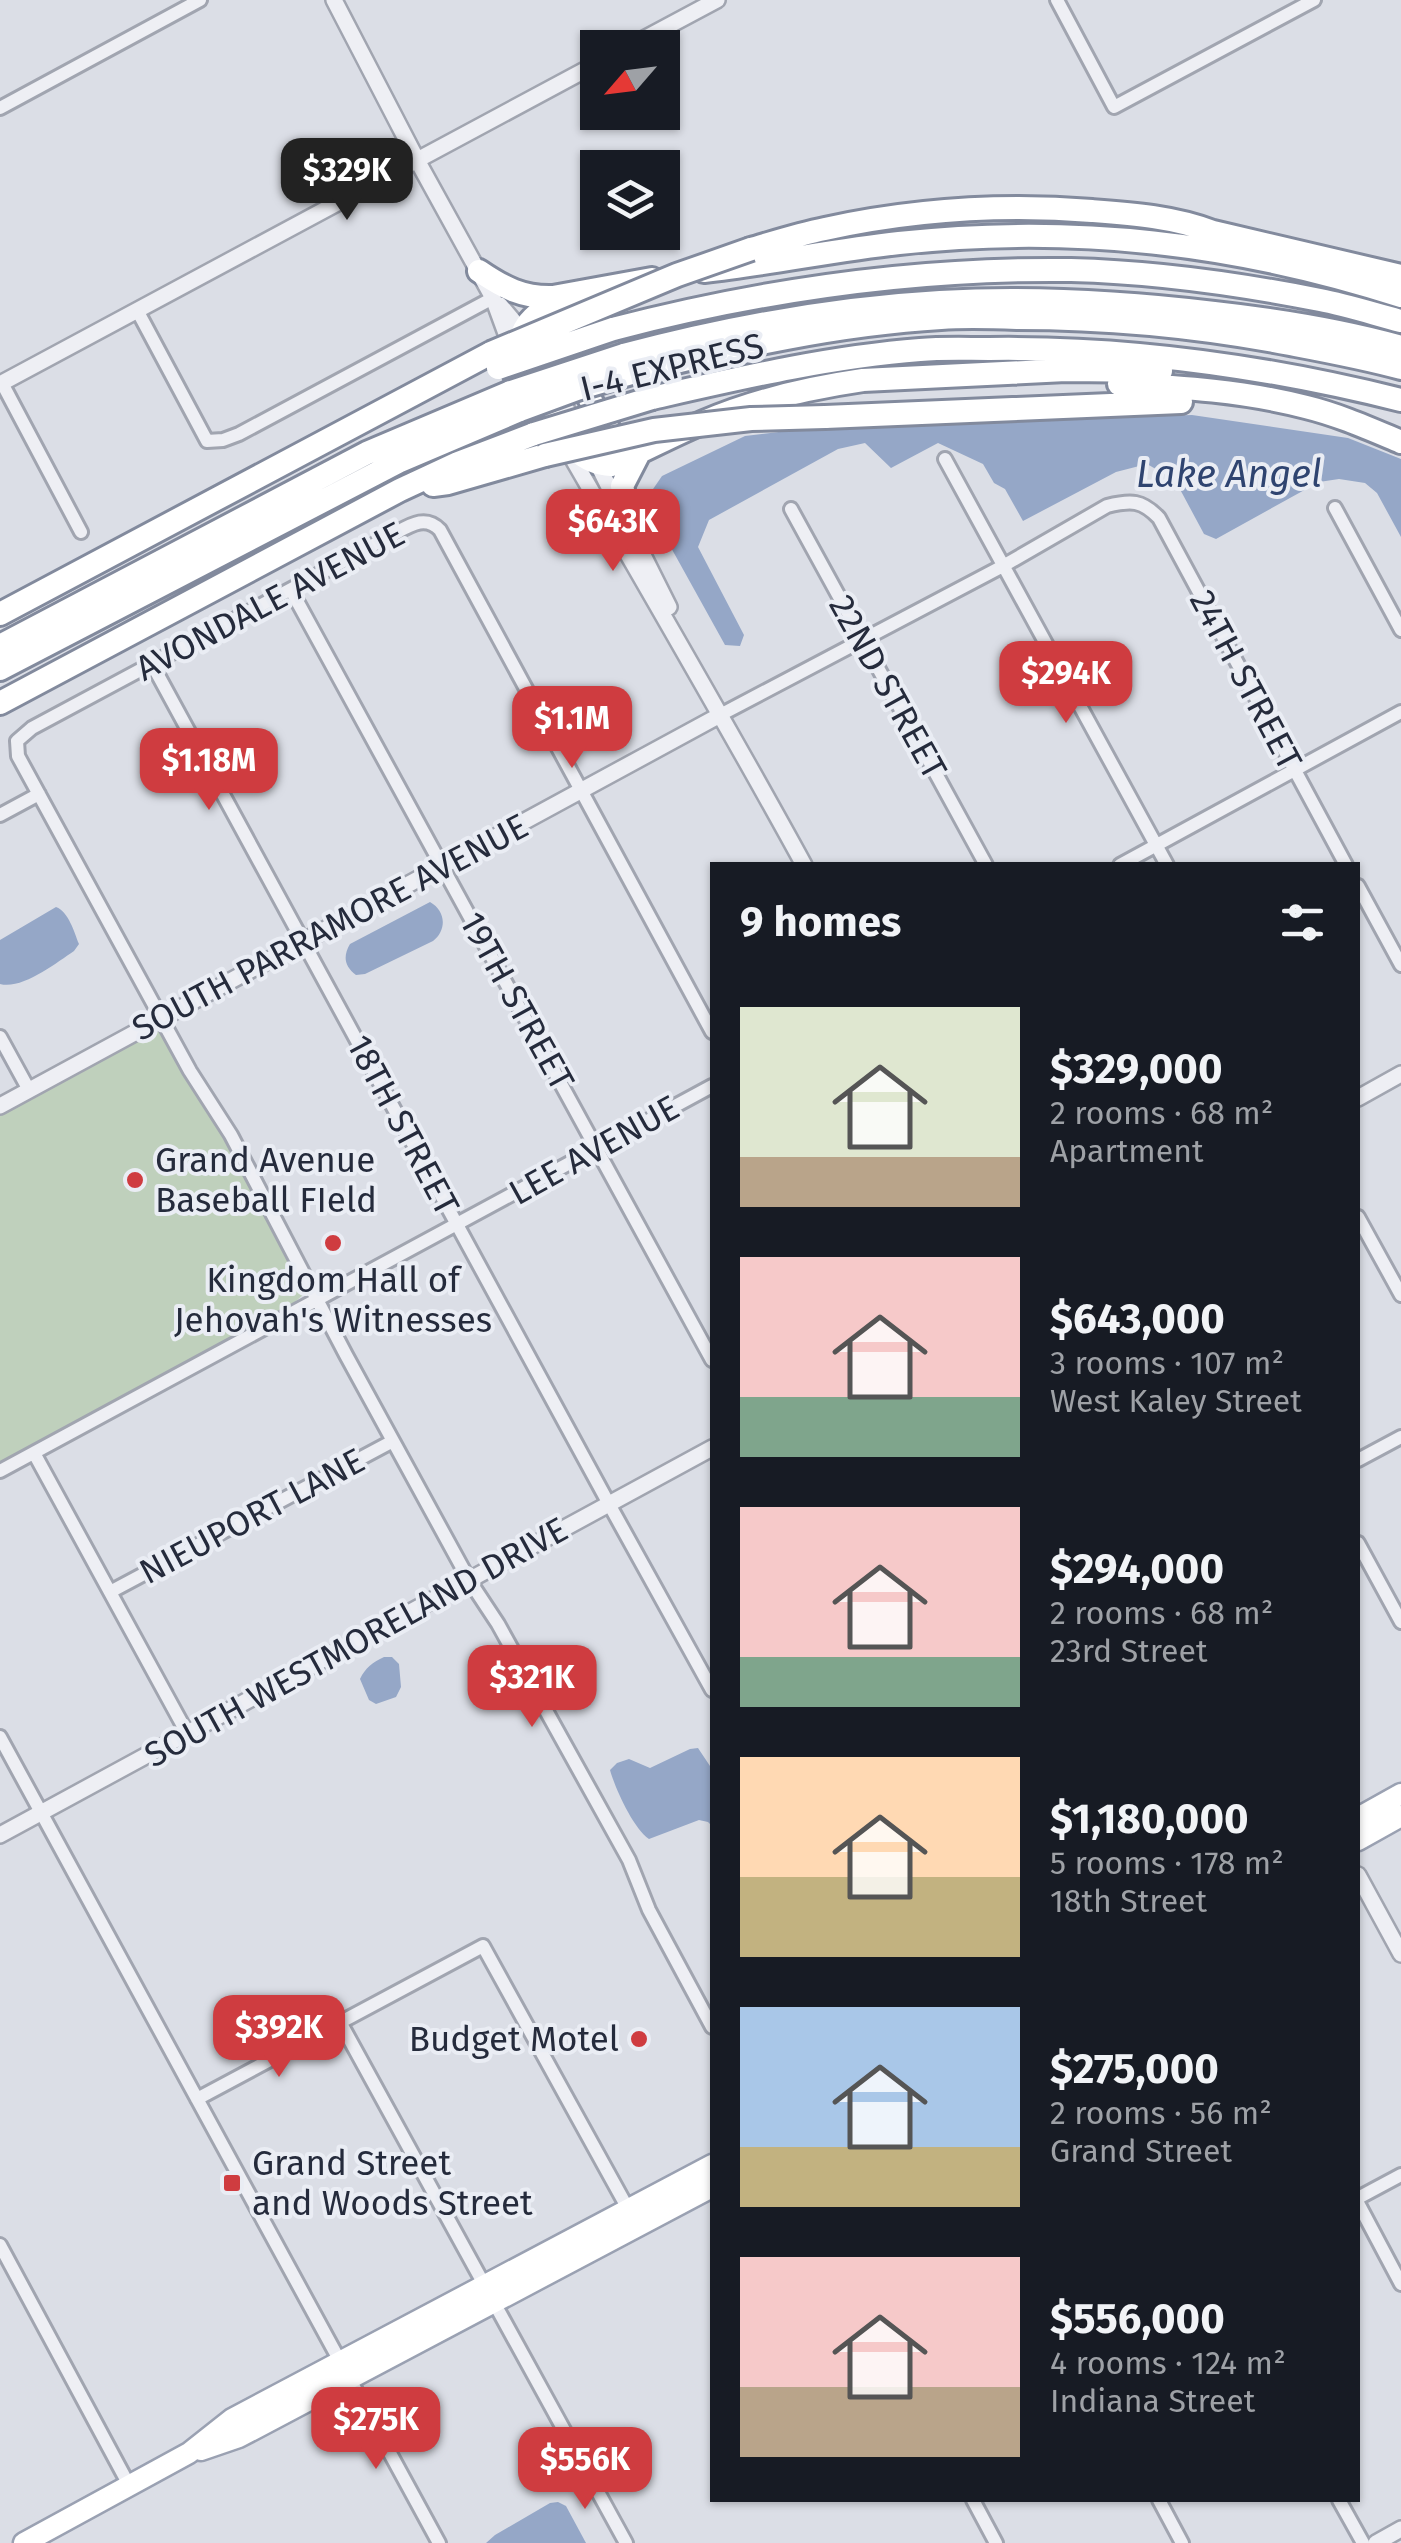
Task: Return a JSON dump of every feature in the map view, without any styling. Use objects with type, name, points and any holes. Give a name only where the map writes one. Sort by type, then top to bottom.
[{"type":"highway","points":[[503,361],[518,344],[522,331],[554,304],[694,280],[855,222],[972,209],[1047,208],[1121,212],[1194,224],[1213,232]]},
{"type":"highway","points":[[808,255],[881,234],[978,220],[1105,220],[1213,232],[1401,276]]},
{"type":"highway","points":[[479,271],[511,291],[536,298],[748,258],[1026,234],[1124,238],[1273,260],[1401,296]]},
{"type":"highway","points":[[0,614],[332,439],[677,275],[748,258]]},
{"type":"highway","points":[[503,361],[728,301],[939,274],[1136,274],[1324,300],[1401,321]]},
{"type":"highway","name":"I-4 EXPRESS","points":[[0,646],[367,453],[516,401],[577,389],[630,364],[740,328],[880,308],[1042,301],[1150,306],[1272,320],[1401,346]]},
{"type":"highway","points":[[580,302],[567,312],[560,326],[562,340],[612,436],[629,448],[669,438]]},
{"type":"highway","name":"I-4 EXPRESS","points":[[630,364],[832,330],[958,318],[1097,318],[1251,336],[1401,368]]},
{"type":"highway","points":[[0,703],[400,490],[448,483],[652,398],[764,372],[922,350],[1097,350],[1249,366],[1401,400]]},
{"type":"highway","points":[[545,410],[576,452],[598,465],[611,466],[732,411],[782,394],[863,380],[1066,370],[1216,373],[1249,366]]},
{"type":"highway","points":[[732,411],[798,400],[873,394],[1122,384],[1225,393],[1304,406],[1340,416],[1401,442]]},
{"type":"highway","name":"I-4 EXPRESS","points":[[0,669],[516,401]]},
{"type":"highway","points":[[540,444],[751,419],[1176,401],[1259,407],[1401,442]]},
{"type":"highway","points":[[632,531],[622,486],[639,453]]},
{"type":"main road","points":[[1360,1817],[1401,1794]]},
{"type":"main road","points":[[1360,1839],[1401,1816]]},
{"type":"main road","points":[[633,2218],[710,2166]]},
{"type":"main road","points":[[24,2543],[189,2453],[232,2419],[346,2371],[633,2218],[710,2188]]},
{"type":"street","points":[[0,108],[200,0]]},
{"type":"street","points":[[334,0],[493,298],[508,339],[503,361],[545,410],[722,714]]},
{"type":"street","points":[[660,30],[716,0]]},
{"type":"street","points":[[1058,0],[1114,107],[1314,0]]},
{"type":"street","points":[[81,532],[1,384],[580,72]]},
{"type":"street","points":[[137,310],[208,441],[239,434],[493,298]]},
{"type":"street","points":[[493,298],[522,331],[598,465],[722,714],[802,862]]},
{"type":"street","points":[[946,459],[1165,862]]},
{"type":"street","name":"SOUTH PARRAMORE AVENUE","points":[[0,1106],[1003,566],[1107,506],[1125,501],[1138,503]]},
{"type":"street","name":"24TH STREET","points":[[1138,503],[1160,518],[1344,862]]},
{"type":"street","points":[[1334,508],[1401,630]]},
{"type":"street","name":"22ND STREET","points":[[790,509],[984,862]]},
{"type":"street","name":"AVONDALE AVENUE","points":[[39,794],[18,756],[19,737],[422,521],[440,530],[582,792]]},
{"type":"street","name":"19TH STREET","points":[[292,590],[710,1356]]},
{"type":"street","name":"18TH STREET","points":[[152,664],[710,1686]]},
{"type":"street","points":[[1125,862],[1401,712]]},
{"type":"street","points":[[582,792],[710,1028]]},
{"type":"street","points":[[0,815],[39,794],[190,1071],[231,1135],[469,1580],[498,1624],[629,1860],[649,1910],[710,2023]]},
{"type":"street","points":[[1360,890],[1401,966]]},
{"type":"street","points":[[0,1038],[29,1090]]},
{"type":"street","points":[[1360,1097],[1401,1074]]},
{"type":"street","name":"LEE AVENUE","points":[[0,1471],[710,1087]]},
{"type":"street","points":[[1360,1221],[1401,1295]]},
{"type":"street","points":[[1360,1459],[1401,1437]]},
{"type":"street","name":"NIEUPORT LANE","points":[[110,1592],[393,1441]]},
{"type":"street","name":"SOUTH WESTMORELAND DRIVE","points":[[0,1836],[710,1449]]},
{"type":"street","points":[[34,1453],[187,1733]]},
{"type":"street","points":[[1360,1547],[1401,1622]]},
{"type":"street","points":[[0,1737],[440,2543]]},
{"type":"street","points":[[1360,1879],[1401,1954]]},
{"type":"street","points":[[197,2100],[482,1946],[633,2218]]},
{"type":"street","points":[[340,2022],[626,2543]]},
{"type":"street","points":[[1360,2200],[1401,2175]]},
{"type":"street","points":[[1360,2205],[1401,2284]]},
{"type":"street","points":[[0,2245],[129,2485]]},
{"type":"street","points":[[974,2502],[996,2543]]},
{"type":"street","points":[[1160,2502],[1182,2543]]},
{"type":"street","points":[[1341,2502],[1363,2543]]},
{"type":"street","points":[[1376,2543],[1401,2529]]},
{"type":"green space","points":[[153,1032],[160,1032],[166,1039],[225,1137],[307,1285],[306,1292],[295,1302],[0,1462],[0,1115]]},
{"type":"water","name":"Lake Angel","points":[[1192,415],[1348,438],[1401,459],[1401,537],[1377,493],[1365,483],[1339,479],[1319,482],[1216,539],[1204,534],[1175,480],[1147,464],[1116,472],[1023,521],[1005,489],[994,483],[983,464],[938,443],[891,468],[865,443],[838,449],[709,520],[698,547],[744,635],[740,646],[725,645],[649,508],[651,492],[662,476],[745,436],[837,425]]},
{"type":"water","points":[[430,902],[443,921],[441,932],[433,941],[365,974],[352,972],[346,961],[350,944]]},
{"type":"water","points":[[56,907],[73,928],[79,944],[74,951],[28,979],[0,984],[0,940]]},
{"type":"water","points":[[384,1657],[392,1657],[399,1664],[401,1687],[396,1697],[376,1704],[369,1700],[360,1679]]},
{"type":"water","points":[[698,1748],[710,1766],[710,1824],[699,1820],[649,1839],[631,1817],[610,1770],[629,1759],[650,1768]]},
{"type":"water","points":[[550,2503],[566,2506],[586,2543],[486,2543]]},
{"type":"place","name":"Grand Avenue Baseball FIeld","points":[[135,1180]]},
{"type":"place","name":"Kingdom Hall of Jehovah's Witnesses","points":[[333,1243]]},
{"type":"place","name":"Budget Motel","points":[[639,2039]]},
{"type":"place","name":"Grand Street and Woods Street","points":[[232,2183]]}]
